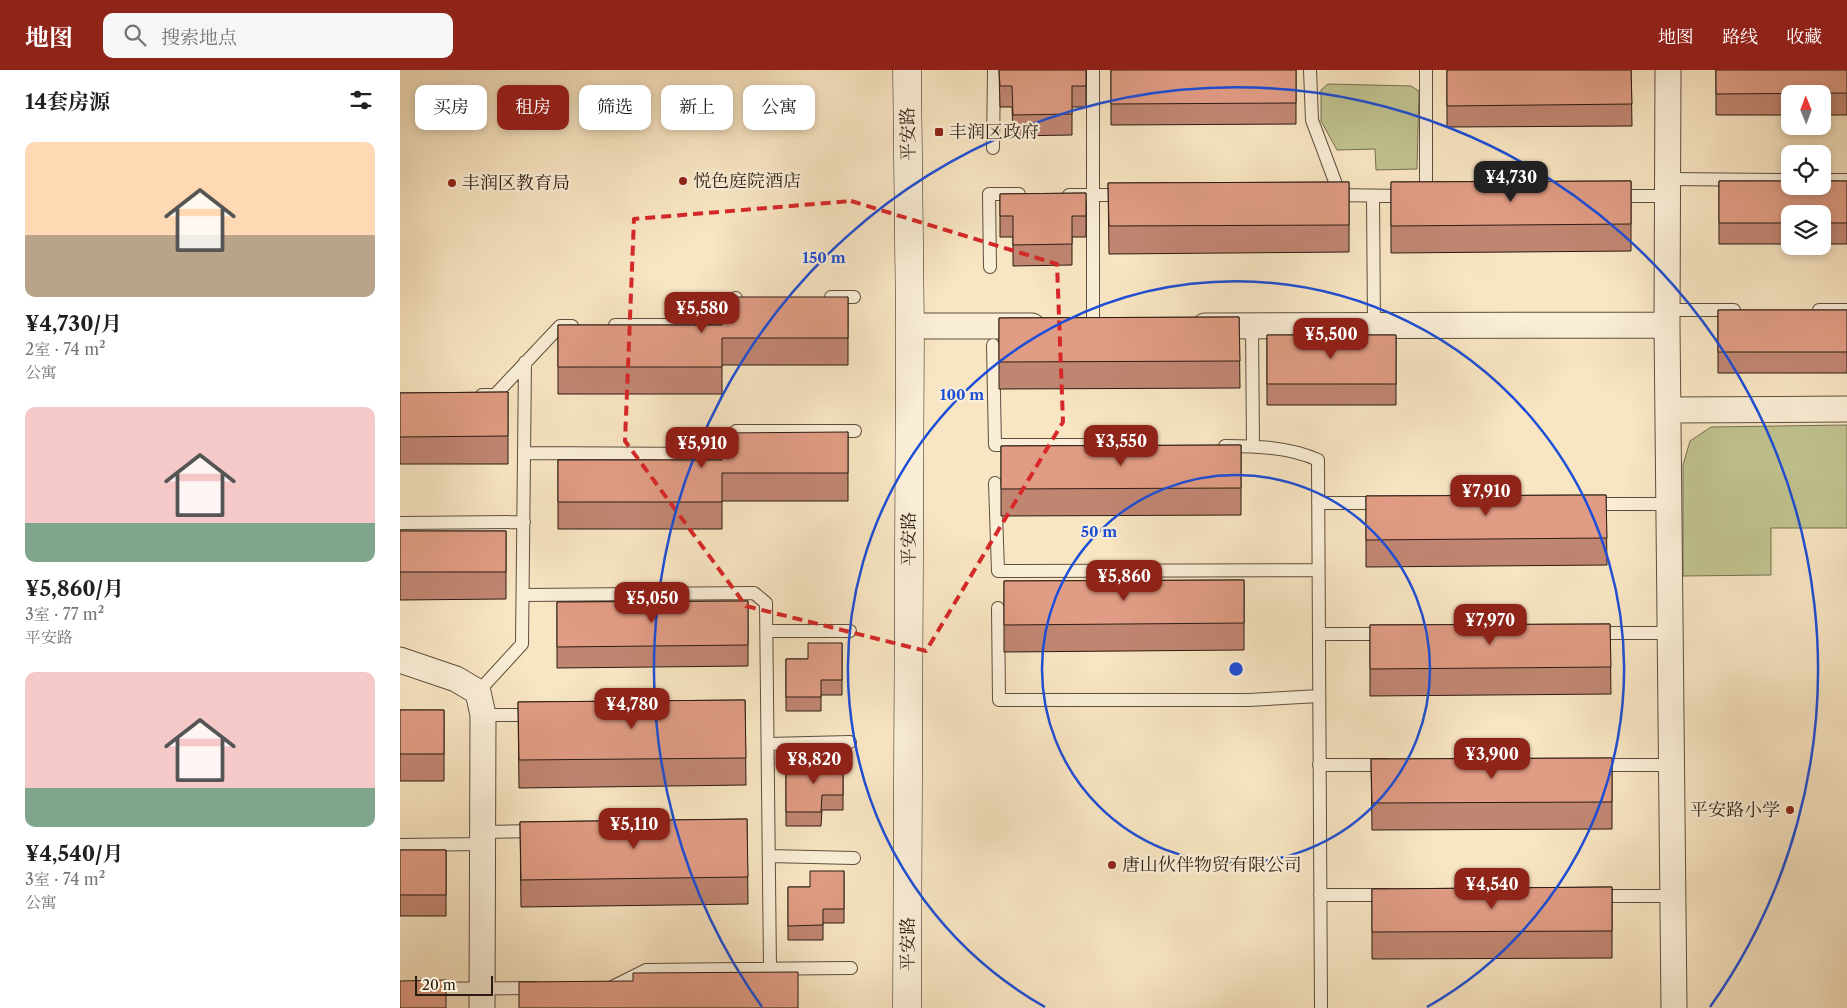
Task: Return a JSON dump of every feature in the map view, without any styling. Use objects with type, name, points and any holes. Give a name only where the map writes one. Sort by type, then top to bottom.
[{"type":"street","name":"平安路","points":[[907,70],[910,326],[908,1008]]},
{"type":"street","points":[[1668,70],[1668,318],[1674,1008]]},
{"type":"street","points":[[1183,326],[1374,325],[1668,318]]},
{"type":"street","points":[[910,326],[1084,326]]},
{"type":"street","points":[[1669,410],[1847,409]]},
{"type":"street","points":[[400,660],[456,679],[480,703],[482,998]]},
{"type":"lane","points":[[993,148],[994,70]]},
{"type":"lane","points":[[1084,326],[1093,195],[1093,70]]},
{"type":"lane","points":[[1310,70],[1312,120],[1340,195]]},
{"type":"lane","points":[[1320,195],[1431,196],[1426,70]]},
{"type":"lane","points":[[1831,180],[1847,180]]},
{"type":"lane","points":[[1600,196],[1668,187],[1781,181]]},
{"type":"lane","points":[[990,267],[989,194],[1036,195]]},
{"type":"lane","points":[[1055,195],[1132,195]]},
{"type":"lane","points":[[1373,196],[1374,325]]},
{"type":"lane","points":[[816,297],[854,297]]},
{"type":"lane","points":[[600,325],[700,324],[732,298],[751,298]]},
{"type":"lane","points":[[1668,318],[1748,310]]},
{"type":"lane","points":[[1807,310],[1847,310]]},
{"type":"lane","points":[[466,396],[495,395],[560,326],[580,326]]},
{"type":"lane","points":[[1252,326],[1254,446]]},
{"type":"lane","points":[[993,345],[995,445],[1124,445]]},
{"type":"lane","points":[[526,362],[522,644],[480,703],[551,715]]},
{"type":"lane","points":[[525,453],[705,454],[736,431],[855,431]]},
{"type":"lane","points":[[1214,446],[1254,446],[1306,454],[1318,460],[1321,1008]]},
{"type":"lane","points":[[996,483],[998,571],[1318,570]]},
{"type":"lane","points":[[1318,503],[1396,503]]},
{"type":"lane","points":[[1582,504],[1670,504]]},
{"type":"lane","points":[[400,523],[524,522]]},
{"type":"lane","points":[[523,596],[754,593],[766,603],[770,969]]},
{"type":"lane","points":[[998,608],[999,700],[1249,700],[1319,696]]},
{"type":"lane","points":[[767,631],[850,631]]},
{"type":"lane","points":[[1583,633],[1671,633]]},
{"type":"lane","points":[[1320,634],[1398,634]]},
{"type":"lane","points":[[768,744],[850,742]]},
{"type":"lane","points":[[1320,765],[1398,765]]},
{"type":"lane","points":[[1584,765],[1672,765]]},
{"type":"lane","points":[[400,845],[548,831]]},
{"type":"lane","points":[[769,856],[854,858]]},
{"type":"lane","points":[[1320,895],[1398,895]]},
{"type":"lane","points":[[1585,896],[1673,896]]},
{"type":"lane","points":[[601,988],[611,988],[646,970],[851,968]]},
{"type":"lane","points":[[400,989],[482,998],[552,988]]},
{"type":"highlighted area","points":[[851,201],[1057,264],[1063,422],[926,651],[746,606],[625,441],[634,219]]},
{"type":"green space","points":[[1328,84],[1411,86],[1419,91],[1417,169],[1376,170],[1375,149],[1337,150],[1321,121],[1321,90]]},
{"type":"green space","points":[[1847,425],[1847,528],[1771,528],[1771,575],[1683,576],[1683,465],[1690,441],[1711,427]]},
{"type":"building","points":[[999,70],[1086,70],[1086,86],[1072,86],[1072,114],[1013,115],[1012,86],[1000,86]]},
{"type":"building","points":[[1111,70],[1296,70],[1296,103],[1111,104]]},
{"type":"building","points":[[1447,70],[1631,70],[1632,104],[1447,106]]},
{"type":"building","points":[[1716,70],[1847,70],[1847,93],[1831,93],[1831,85],[1781,85],[1781,94],[1716,94]]},
{"type":"building","points":[[1631,181],[1631,224],[1391,226],[1391,182]]},
{"type":"building","points":[[1719,181],[1781,181],[1781,195],[1831,195],[1831,181],[1847,181],[1847,223],[1831,223],[1831,205],[1781,205],[1781,223],[1719,223]]},
{"type":"building","points":[[1349,182],[1349,225],[1109,226],[1108,183]]},
{"type":"building","points":[[1086,193],[1086,216],[1072,216],[1072,244],[1013,245],[1013,216],[1000,216],[1000,194]]},
{"type":"building","points":[[722,297],[848,297],[848,338],[722,338],[722,367],[558,367],[558,325],[722,325]]},
{"type":"building","points":[[1718,310],[1847,310],[1847,352],[1718,352]]},
{"type":"building","points":[[1239,317],[1240,361],[999,362],[999,318]]},
{"type":"building","points":[[1267,335],[1396,335],[1396,384],[1267,384]]},
{"type":"building","points":[[508,392],[508,436],[400,437],[400,393]]},
{"type":"building","points":[[848,432],[848,473],[722,473],[722,502],[558,502],[558,460],[722,460],[721,433]]},
{"type":"building","points":[[1241,445],[1241,488],[1001,489],[1001,446]]},
{"type":"building","points":[[1606,495],[1607,538],[1366,540],[1366,496]]},
{"type":"building","points":[[400,531],[506,531],[506,572],[400,572]]},
{"type":"building","points":[[1244,580],[1244,623],[1004,625],[1004,581]]},
{"type":"building","points":[[748,601],[748,645],[557,647],[557,602]]},
{"type":"building","points":[[1610,624],[1611,667],[1370,669],[1370,625]]},
{"type":"building","points":[[808,643],[842,643],[842,680],[821,680],[821,697],[786,697],[786,659],[808,659]]},
{"type":"building","points":[[745,700],[746,758],[519,760],[518,702]]},
{"type":"building","points":[[400,710],[444,710],[444,754],[400,754]]},
{"type":"building","points":[[809,758],[843,758],[843,795],[822,795],[821,812],[786,812],[786,774],[809,774]]},
{"type":"building","points":[[1612,758],[1612,802],[1372,803],[1371,759]]},
{"type":"building","points":[[747,819],[748,877],[521,880],[520,822]]},
{"type":"building","points":[[400,850],[446,850],[446,895],[400,895]]},
{"type":"building","points":[[810,871],[844,871],[844,909],[823,909],[823,925],[788,926],[788,887],[810,887]]},
{"type":"building","points":[[1612,887],[1612,931],[1372,932],[1372,889]]},
{"type":"building","points":[[798,972],[798,1008],[519,1008],[519,982],[633,981],[633,973]]},
{"type":"building","points":[[446,980],[446,1008],[400,1008],[400,981]]},
{"type":"place","name":"丰润区政府","points":[[939,132]]},
{"type":"place","name":"悦色庭院酒店","points":[[683,181]]},
{"type":"place","name":"丰润区教育局","points":[[452,183]]},
{"type":"place","name":"平安路小学","points":[[1790,810]]},
{"type":"place","name":"唐山伙伴物贸有限公司","points":[[1112,865]]}]
